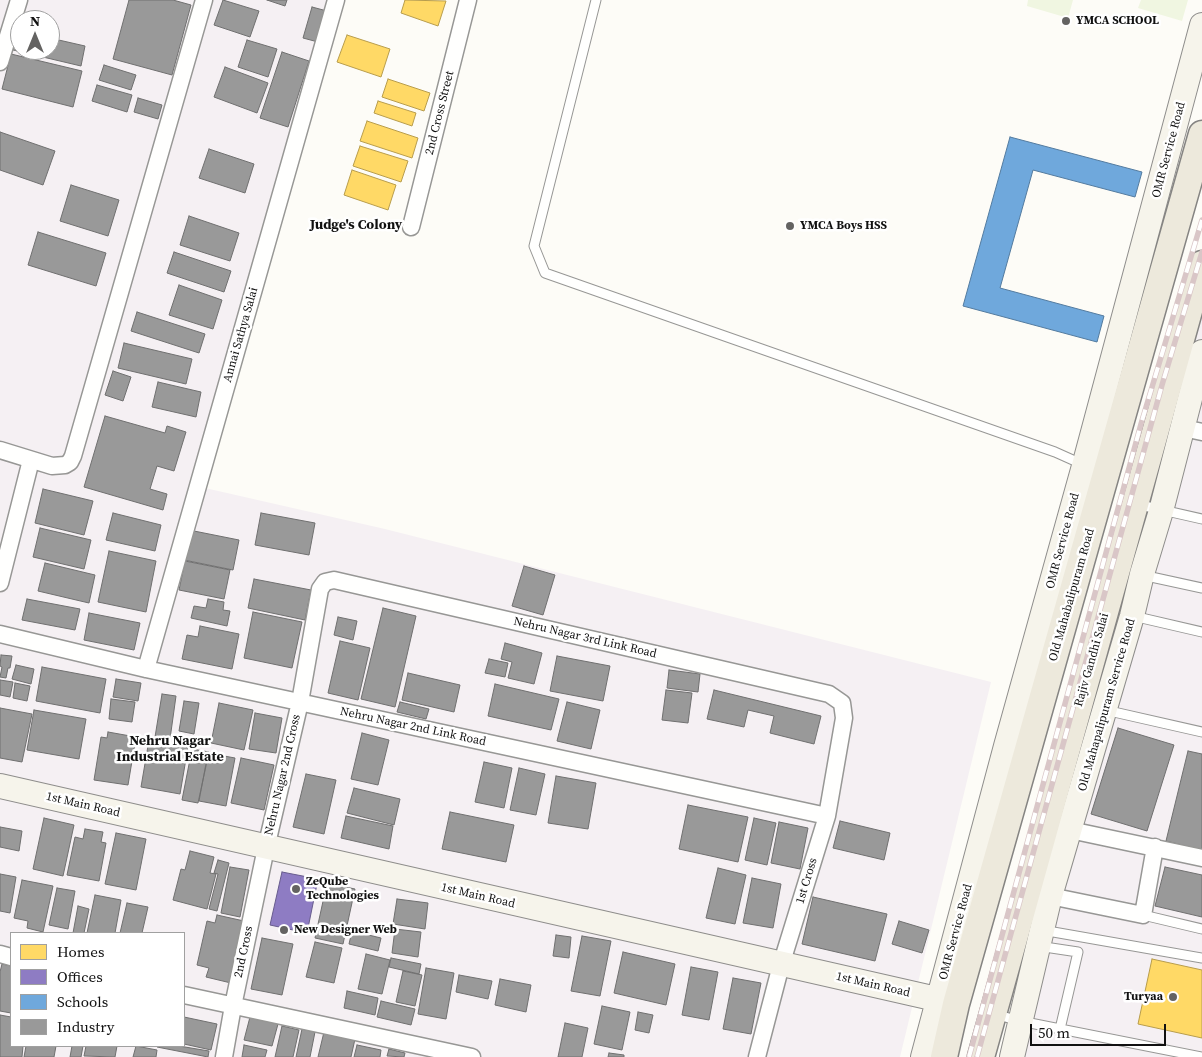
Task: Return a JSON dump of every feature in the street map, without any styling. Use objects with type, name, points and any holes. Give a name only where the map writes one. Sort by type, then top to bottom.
[{"type":"main road","name":"Old Mahabalipuram Road","points":[[944,1057],[947,1002],[974,905],[1134,377],[1202,134]]},
{"type":"main road","name":"Rajiv Gandhi Salai","points":[[981,1057],[993,1014],[1033,931],[1031,878],[1202,264]]},
{"type":"main road","points":[[1134,377],[1167,388]]},
{"type":"main road","points":[[985,866],[1031,878]]},
{"type":"main road","points":[[974,905],[1033,931]]},
{"type":"street","points":[[0,62],[19,0]]},
{"type":"street","points":[[0,450],[52,466],[60,466],[70,462],[73,456],[204,0]]},
{"type":"street","name":"Annai Sathya Salai","points":[[146,669],[336,0]]},
{"type":"street","name":"2nd Cross Street","points":[[411,227],[468,0]]},
{"type":"street","name":"OMR Service Road","points":[[985,866],[1084,466],[1202,26]]},
{"type":"street","name":"Old Mahapalipuram Service Road","points":[[1012,1057],[1020,1022],[1033,931],[1050,896],[1161,510],[1192,430],[1202,352]]},
{"type":"street","points":[[0,583],[31,460]]},
{"type":"street","name":"Nehru Nagar 3rd Link Road","points":[[300,702],[320,589],[325,582],[334,580],[829,694],[842,703]]},
{"type":"street","name":"Nehru Nagar 2nd Link Road","points":[[0,634],[146,669],[827,816]]},
{"type":"street","name":"Nehru Nagar 2nd Cross","points":[[266,848],[300,702]]},
{"type":"street","name":"1st Cross","points":[[756,1057],[781,965],[827,816],[844,718],[842,703]]},
{"type":"street","name":"1st Main Road","points":[[0,786],[947,1002]]},
{"type":"street","points":[[1070,830],[1202,858]]},
{"type":"street","points":[[1050,896],[1143,916],[1155,847]]},
{"type":"street","name":"2nd Cross","points":[[224,1057],[266,848]]},
{"type":"street","points":[[185,995],[472,1057]]},
{"type":"street","points":[[923,1057],[947,1002]]},
{"type":"lane","points":[[596,0],[534,246],[545,272],[1046,449],[1084,466]]},
{"type":"lane","points":[[1135,504],[1202,519]]},
{"type":"lane","points":[[1142,574],[1202,588]]},
{"type":"lane","points":[[1132,616],[1202,632]]},
{"type":"lane","points":[[1105,710],[1202,732]]},
{"type":"lane","points":[[1143,916],[1202,929]]},
{"type":"lane","points":[[1033,931],[1082,936],[1202,958]]},
{"type":"lane","points":[[1033,931],[1078,952]]},
{"type":"lane","points":[[1060,1029],[1082,936]]},
{"type":"lane","points":[[993,1014],[1020,1022],[1202,1057]]},
{"type":"shaded area","name":"Nehru Nagar Industrial Estate","points":[[0,0],[336,0],[205,488],[385,529],[991,682],[900,1057],[0,1057]]},
{"type":"shaded area","points":[[1202,311],[1202,1057],[1007,1057],[1070,830]]},
{"type":"green space","points":[[1028,0],[1073,0],[1068,18],[1027,6]]},
{"type":"green space","points":[[1141,0],[1188,0],[1182,21],[1138,8]]},
{"type":"building: Homes","points":[[405,0],[446,1],[438,26],[401,13]]},
{"type":"building: Homes","points":[[347,35],[390,49],[381,77],[337,62]]},
{"type":"building: Homes","points":[[388,79],[430,93],[424,111],[382,97]]},
{"type":"building: Homes","points":[[378,101],[416,113],[412,126],[374,113]]},
{"type":"building: Homes","points":[[367,121],[418,138],[412,158],[360,141]]},
{"type":"building: Homes","points":[[360,146],[408,161],[401,182],[353,166]]},
{"type":"building: Homes","points":[[352,170],[396,185],[388,210],[344,195]]},
{"type":"building: Homes","name":"Turyaa","points":[[1152,959],[1202,970],[1202,1038],[1138,1024]]},
{"type":"building: Offices","points":[[282,872],[318,879],[307,933],[270,925]]},
{"type":"building: Schools","points":[[1010,137],[1142,172],[1135,197],[1033,170],[1000,288],[1104,316],[1097,342],[963,306]]},
{"type":"building: Industry","points":[[129,0],[173,0],[191,5],[172,75],[113,59]]},
{"type":"building: Industry","points":[[223,0],[259,11],[250,37],[214,25]]},
{"type":"building: Industry","points":[[267,0],[287,0],[285,6]]},
{"type":"building: Industry","points":[[312,7],[327,11],[318,42],[303,38]]},
{"type":"building: Industry","points":[[60,40],[85,46],[81,66],[56,60],[60,60]]},
{"type":"building: Industry","points":[[247,40],[277,49],[268,77],[238,67]]},
{"type":"building: Industry","points":[[282,52],[309,61],[288,127],[260,118]]},
{"type":"building: Industry","points":[[10,58],[10,60],[36,60],[82,71],[73,107],[2,89]]},
{"type":"building: Industry","points":[[104,65],[136,75],[131,90],[99,80]]},
{"type":"building: Industry","points":[[225,67],[268,83],[257,113],[214,97]]},
{"type":"building: Industry","points":[[97,85],[132,95],[127,112],[92,101]]},
{"type":"building: Industry","points":[[138,98],[162,105],[158,119],[134,112]]},
{"type":"building: Industry","points":[[0,132],[55,151],[43,185],[0,170]]},
{"type":"building: Industry","points":[[209,149],[254,164],[245,193],[199,178]]},
{"type":"building: Industry","points":[[71,185],[119,200],[108,236],[60,221]]},
{"type":"building: Industry","points":[[189,216],[239,233],[230,261],[180,245]]},
{"type":"building: Industry","points":[[38,232],[106,253],[96,286],[28,265]]},
{"type":"building: Industry","points":[[174,252],[231,271],[224,292],[167,273]]},
{"type":"building: Industry","points":[[179,285],[222,300],[213,329],[169,315]]},
{"type":"building: Industry","points":[[137,312],[205,334],[199,353],[131,331]]},
{"type":"building: Industry","points":[[124,343],[192,359],[186,384],[118,368]]},
{"type":"building: Industry","points":[[113,371],[131,377],[123,401],[105,395]]},
{"type":"building: Industry","points":[[158,382],[201,392],[196,417],[152,407]]},
{"type":"building: Industry","points":[[105,416],[165,433],[167,426],[186,432],[174,471],[157,466],[150,489],[167,494],[163,510],[84,487]]},
{"type":"building: Industry","points":[[43,489],[93,501],[84,535],[35,523]]},
{"type":"building: Industry","points":[[113,513],[161,525],[155,551],[106,540]]},
{"type":"building: Industry","points":[[261,513],[315,523],[309,555],[255,545]]},
{"type":"building: Industry","points":[[40,528],[91,540],[84,569],[33,557]]},
{"type":"building: Industry","points":[[189,530],[239,540],[233,570],[184,560]]},
{"type":"building: Industry","points":[[109,551],[156,561],[146,612],[98,602]]},
{"type":"building: Industry","points":[[185,561],[230,570],[224,599],[179,590]]},
{"type":"building: Industry","points":[[45,563],[95,575],[89,603],[38,591]]},
{"type":"building: Industry","points":[[524,566],[555,575],[543,615],[512,606]]},
{"type":"building: Industry","points":[[254,579],[311,590],[305,620],[248,608]]},
{"type":"building: Industry","points":[[27,599],[80,609],[75,630],[22,620]]},
{"type":"building: Industry","points":[[208,599],[224,602],[223,610],[230,611],[227,626],[191,618],[194,606],[206,608]]},
{"type":"building: Industry","points":[[383,608],[416,616],[395,707],[361,699]]},
{"type":"building: Industry","points":[[253,612],[302,622],[292,668],[244,658]]},
{"type":"building: Industry","points":[[89,613],[140,623],[134,650],[84,640]]},
{"type":"building: Industry","points":[[338,617],[357,621],[353,640],[334,635]]},
{"type":"building: Industry","points":[[200,626],[239,634],[232,669],[182,659],[187,635],[198,637]]},
{"type":"building: Industry","points":[[340,641],[370,648],[358,700],[328,693]]},
{"type":"building: Industry","points":[[505,643],[542,653],[534,684],[508,678],[512,662],[501,659]]},
{"type":"building: Industry","points":[[1,655],[12,656],[6,678],[0,677],[2,667],[0,666]]},
{"type":"building: Industry","points":[[557,656],[610,666],[603,701],[550,691]]},
{"type":"building: Industry","points":[[489,659],[508,663],[505,677],[485,673]]},
{"type":"building: Industry","points":[[16,665],[34,669],[31,684],[12,679]]},
{"type":"building: Industry","points":[[42,667],[106,679],[100,713],[36,701]]},
{"type":"building: Industry","points":[[669,670],[700,674],[698,692],[667,688]]},
{"type":"building: Industry","points":[[408,673],[460,685],[454,712],[402,700]]},
{"type":"building: Industry","points":[[116,679],[141,683],[138,701],[113,697]]},
{"type":"building: Industry","points":[[0,680],[13,682],[10,697],[0,695]]},
{"type":"building: Industry","points":[[15,683],[30,686],[27,701],[13,698]]},
{"type":"building: Industry","points":[[495,684],[559,699],[551,730],[488,716]]},
{"type":"building: Industry","points":[[666,690],[692,693],[688,723],[662,720]]},
{"type":"building: Industry","points":[[714,690],[821,716],[814,744],[770,733],[774,716],[748,710],[744,727],[707,719]]},
{"type":"building: Industry","points":[[162,694],[176,696],[170,739],[155,737]]},
{"type":"building: Industry","points":[[111,699],[135,702],[132,722],[109,719]]},
{"type":"building: Industry","points":[[184,701],[199,703],[194,734],[179,731]]},
{"type":"building: Industry","points":[[400,702],[429,709],[426,719],[397,712]]},
{"type":"building: Industry","points":[[567,702],[600,710],[591,749],[557,741]]},
{"type":"building: Industry","points":[[219,703],[253,710],[244,750],[211,743]]},
{"type":"building: Industry","points":[[0,708],[32,714],[22,762],[0,758]]},
{"type":"building: Industry","points":[[34,710],[86,719],[79,759],[27,750]]},
{"type":"building: Industry","points":[[255,713],[282,718],[276,753],[249,749]]},
{"type":"building: Industry","points":[[1118,728],[1174,745],[1147,831],[1091,814]]},
{"type":"building: Industry","points":[[108,732],[136,737],[128,785],[94,780],[101,737],[107,738]]},
{"type":"building: Industry","points":[[362,733],[389,740],[378,785],[351,779]]},
{"type":"building: Industry","points":[[149,740],[188,747],[180,794],[141,787]]},
{"type":"building: Industry","points":[[192,749],[209,752],[198,803],[182,800]]},
{"type":"building: Industry","points":[[1188,751],[1202,754],[1202,850],[1166,841]]},
{"type":"building: Industry","points":[[208,753],[235,758],[226,806],[199,801]]},
{"type":"building: Industry","points":[[241,758],[274,765],[264,810],[231,803]]},
{"type":"building: Industry","points":[[484,762],[512,768],[504,808],[475,802]]},
{"type":"building: Industry","points":[[519,768],[545,774],[536,815],[510,810]]},
{"type":"building: Industry","points":[[306,774],[336,780],[324,834],[293,827]]},
{"type":"building: Industry","points":[[556,776],[596,783],[588,829],[548,823]]},
{"type":"building: Industry","points":[[354,788],[400,799],[394,825],[347,813]]},
{"type":"building: Industry","points":[[688,805],[748,817],[738,862],[679,849]]},
{"type":"building: Industry","points":[[450,812],[514,825],[506,862],[442,849]]},
{"type":"building: Industry","points":[[346,816],[393,826],[389,849],[341,838]]},
{"type":"building: Industry","points":[[44,818],[74,825],[63,876],[33,869]]},
{"type":"building: Industry","points":[[754,818],[776,823],[767,865],[745,860]]},
{"type":"building: Industry","points":[[840,821],[890,833],[884,860],[833,848]]},
{"type":"building: Industry","points":[[779,822],[808,828],[800,869],[771,863]]},
{"type":"building: Industry","points":[[0,827],[22,831],[19,851],[0,847]]},
{"type":"building: Industry","points":[[85,829],[103,832],[101,842],[106,843],[99,881],[67,875],[75,837],[83,839]]},
{"type":"building: Industry","points":[[116,833],[146,839],[136,890],[105,884]]},
{"type":"building: Industry","points":[[190,851],[214,857],[210,873],[216,874],[207,909],[173,900],[181,869],[185,870]]},
{"type":"building: Industry","points":[[218,860],[229,863],[217,911],[209,909],[218,874],[214,873]]},
{"type":"building: Industry","points":[[230,867],[249,870],[240,917],[221,913]]},
{"type":"building: Industry","points":[[1165,867],[1202,875],[1202,917],[1155,906]]},
{"type":"building: Industry","points":[[718,868],[746,875],[735,924],[706,918]]},
{"type":"building: Industry","points":[[0,874],[16,877],[10,913],[0,911]]},
{"type":"building: Industry","points":[[752,878],[781,884],[773,928],[743,923]]},
{"type":"building: Industry","points":[[22,880],[53,886],[43,932],[27,928],[28,921],[14,918]]},
{"type":"building: Industry","points":[[327,883],[355,889],[343,944],[315,938]]},
{"type":"building: Industry","points":[[57,888],[75,891],[68,929],[49,925]]},
{"type":"building: Industry","points":[[95,895],[121,900],[115,932],[87,932]]},
{"type":"building: Industry","points":[[813,897],[887,914],[875,961],[802,944]]},
{"type":"building: Industry","points":[[397,899],[428,903],[425,929],[393,924]]},
{"type":"building: Industry","points":[[127,903],[148,907],[142,932],[120,932]]},
{"type":"building: Industry","points":[[78,906],[89,909],[84,932],[73,932]]},
{"type":"building: Industry","points":[[217,915],[244,921],[231,983],[206,977],[209,968],[197,965],[207,921],[215,923]]},
{"type":"building: Industry","points":[[899,921],[929,930],[922,953],[892,944]]},
{"type":"building: Industry","points":[[395,929],[421,932],[418,957],[392,953]]},
{"type":"building: Industry","points":[[352,931],[381,938],[378,951],[349,944]]},
{"type":"building: Industry","points":[[556,935],[571,937],[569,958],[553,956]]},
{"type":"building: Industry","points":[[582,936],[611,941],[600,996],[571,991]]},
{"type":"building: Industry","points":[[262,938],[293,944],[282,995],[251,989]]},
{"type":"building: Industry","points":[[315,942],[342,948],[334,983],[306,977]]},
{"type":"building: Industry","points":[[623,952],[675,964],[666,1005],[614,993]]},
{"type":"building: Industry","points":[[366,954],[390,960],[382,994],[358,989]]},
{"type":"building: Industry","points":[[391,958],[421,964],[419,974],[389,967]]},
{"type":"building: Industry","points":[[2,964],[10,966],[10,1013],[0,1011],[0,972]]},
{"type":"building: Industry","points":[[691,967],[718,972],[709,1020],[682,1015]]},
{"type":"building: Industry","points":[[426,968],[454,973],[446,1019],[418,1014]]},
{"type":"building: Industry","points":[[403,971],[422,975],[415,1006],[396,1002]]},
{"type":"building: Industry","points":[[459,975],[492,981],[488,999],[456,992]]},
{"type":"building: Industry","points":[[733,978],[761,983],[751,1034],[723,1029]]},
{"type":"building: Industry","points":[[500,979],[531,985],[526,1012],[495,1005]]},
{"type":"building: Industry","points":[[347,991],[378,998],[375,1015],[344,1008]]},
{"type":"building: Industry","points":[[381,1001],[415,1009],[411,1025],[377,1017]]},
{"type":"building: Industry","points":[[602,1006],[630,1012],[622,1050],[594,1044]]},
{"type":"building: Industry","points":[[638,1012],[653,1015],[649,1033],[635,1030]]},
{"type":"building: Industry","points":[[0,1015],[10,1017],[10,1047],[23,1047],[22,1057],[0,1057]]},
{"type":"building: Industry","points":[[185,1017],[217,1024],[211,1050],[185,1044]]},
{"type":"building: Industry","points":[[250,1017],[278,1024],[272,1046],[244,1040]]},
{"type":"building: Industry","points":[[565,1023],[588,1028],[582,1057],[558,1057]]},
{"type":"building: Industry","points":[[282,1026],[299,1030],[293,1057],[275,1057]]},
{"type":"building: Industry","points":[[302,1029],[315,1032],[310,1057],[296,1057]]},
{"type":"building: Industry","points":[[324,1032],[355,1039],[351,1057],[318,1057]]},
{"type":"building: Industry","points":[[244,1045],[267,1050],[265,1057],[242,1057]]},
{"type":"building: Industry","points":[[357,1045],[381,1050],[380,1057],[354,1057]]},
{"type":"building: Industry","points":[[26,1047],[56,1047],[54,1057],[24,1057]]},
{"type":"building: Industry","points":[[72,1047],[83,1047],[81,1057],[70,1057]]},
{"type":"building: Industry","points":[[86,1047],[117,1047],[115,1057],[84,1056]]},
{"type":"building: Industry","points":[[136,1047],[157,1050],[156,1057],[133,1057]]},
{"type":"building: Industry","points":[[157,1047],[185,1047],[209,1051],[208,1057]]},
{"type":"building: Industry","points":[[389,1049],[405,1053],[404,1057],[387,1056]]},
{"type":"building: Industry","points":[[609,1053],[624,1055],[624,1057],[608,1057]]},
{"type":"railway","points":[[969,1057],[1141,424],[1202,220]]},
{"type":"railway","points":[[977,1057],[1162,385],[1202,252]]},
{"type":"place","name":"YMCA SCHOOL","points":[[1066,21]]},
{"type":"place","name":"YMCA Boys HSS","points":[[790,226]]},
{"type":"place","name":"ZeQube Technologies","points":[[296,889]]},
{"type":"place","name":"New Designer Web","points":[[284,930]]},
{"type":"place","name":"Turyaa","points":[[1173,997]]},
{"type":"district","name":"Judge's Colony","points":[[356,225]]},
{"type":"district","name":"Nehru Nagar Industrial Estate","points":[[170,750]]}]
